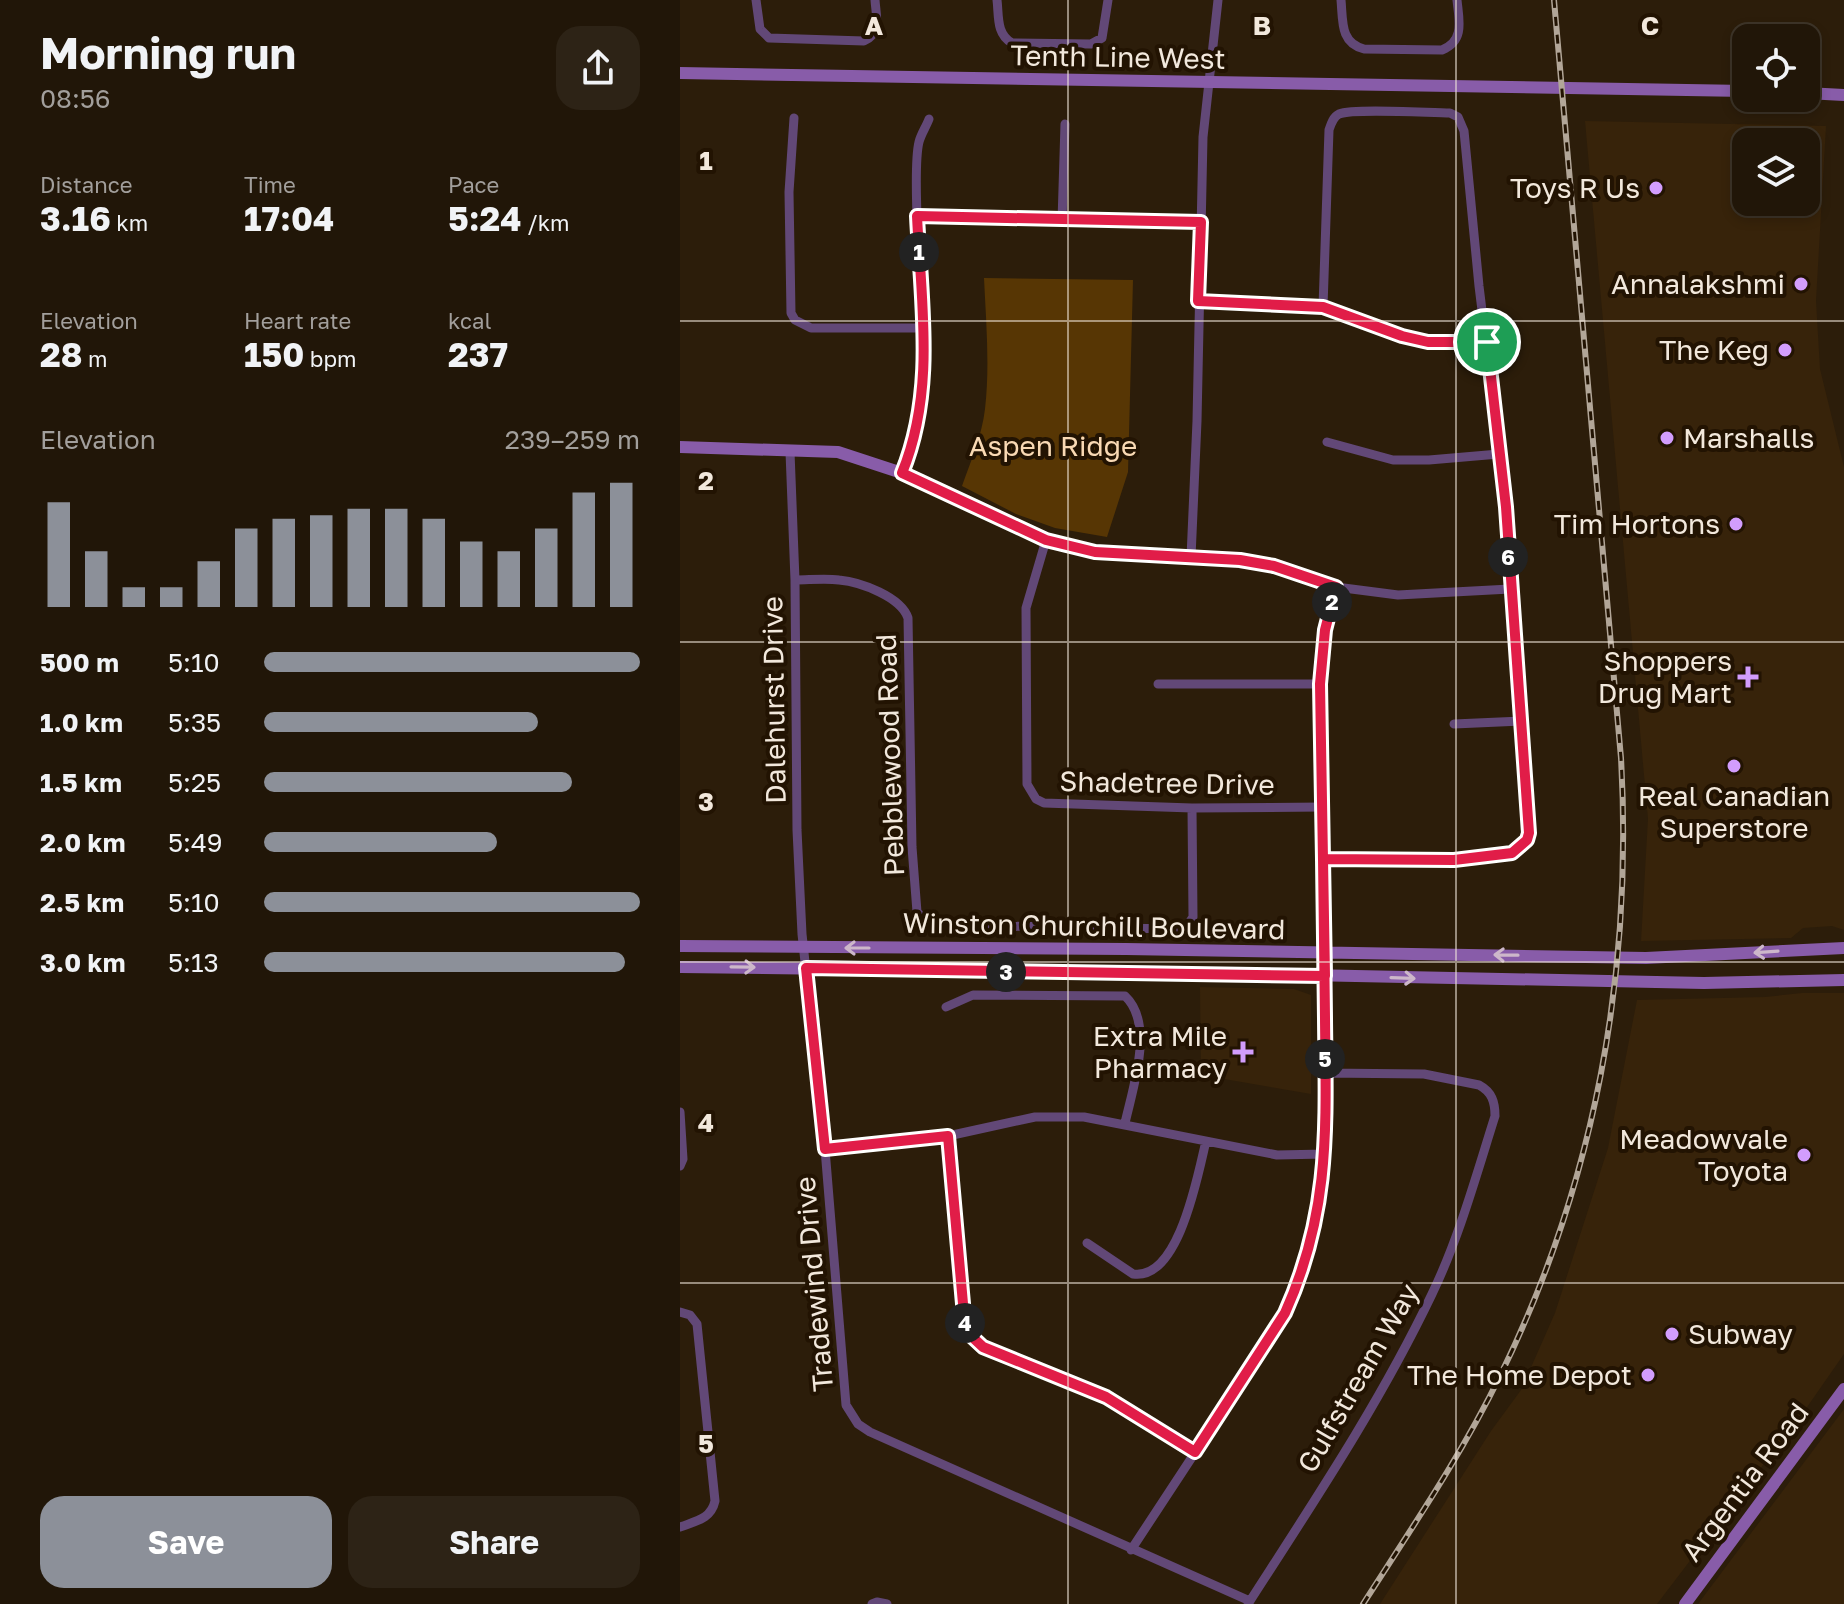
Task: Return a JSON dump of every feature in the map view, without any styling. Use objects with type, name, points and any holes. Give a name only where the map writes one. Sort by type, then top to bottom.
[{"type":"street","points":[[756,0],[760,29],[769,38],[864,41],[875,33],[877,26],[875,0]]},
{"type":"street","points":[[997,0],[1000,29],[1006,40],[1012,43],[1091,44],[1102,38],[1105,31],[1108,0]]},
{"type":"street","points":[[1191,557],[1203,137],[1218,0]]},
{"type":"street","points":[[1341,0],[1346,38],[1354,46],[1364,49],[1426,50],[1442,50],[1456,41],[1459,26],[1457,0]]},
{"type":"street","name":"Tenth Line West","points":[[680,73],[1732,91]]},
{"type":"street","points":[[1820,94],[1844,95]]},
{"type":"street","points":[[1323,307],[1329,130],[1332,121],[1339,114],[1358,113],[1450,113],[1458,117],[1463,124],[1506,507],[1529,833],[1527,840],[1512,853],[1454,860],[1323,859]]},
{"type":"street","points":[[794,118],[789,192],[791,313],[795,320],[811,328],[923,328]]},
{"type":"street","points":[[902,473],[923,391],[917,216],[918,144],[929,119]]},
{"type":"street","points":[[1062,221],[1065,124]]},
{"type":"street","points":[[917,216],[1201,222]]},
{"type":"street","points":[[1198,301],[1323,307],[1402,336],[1428,342],[1487,342]]},
{"type":"street","points":[[1327,442],[1393,460],[1499,454]]},
{"type":"street","points":[[680,447],[838,452],[902,473],[1046,540],[1095,552],[1240,560],[1274,566],[1336,587],[1398,595],[1510,589]]},
{"type":"street","name":"Dalehurst Drive","points":[[790,452],[795,580],[797,830],[803,947]]},
{"type":"street","name":"Shadetree Drive","points":[[1046,540],[1026,608],[1027,784],[1036,799],[1044,803],[1192,808],[1323,807]]},
{"type":"street","name":"Pebblewood Road","points":[[795,580],[840,580],[857,584],[896,601],[905,609],[908,618],[912,847],[917,912],[927,922],[935,925],[1176,929],[1188,925],[1193,917],[1192,808]]},
{"type":"street","points":[[1131,1550],[1274,1333],[1296,1289],[1316,1224],[1325,1154],[1320,684],[1325,630],[1336,587]]},
{"type":"street","points":[[1158,684],[1320,684]]},
{"type":"street","points":[[1454,724],[1522,721]]},
{"type":"street","name":"Winston Churchill Boulevard","points":[[680,946],[1646,958],[1844,948]]},
{"type":"street","name":"Tradewind Drive","points":[[803,947],[825,1149],[846,1405],[850,1416],[870,1432],[1249,1602]]},
{"type":"street","name":"Winston Churchill Boulevard","points":[[680,967],[1704,983],[1844,980]]},
{"type":"street","points":[[946,1007],[973,995],[1125,996],[1135,1005],[1141,1020],[1138,1063],[1125,1123]]},
{"type":"street","name":"Gulfstream Way","points":[[1249,1602],[1370,1409],[1414,1330],[1433,1292],[1463,1216],[1495,1116],[1491,1096],[1487,1089],[1479,1085],[1424,1074],[1325,1073]]},
{"type":"street","points":[[680,1112],[683,1159],[680,1166]]},
{"type":"street","points":[[825,1149],[948,1136],[1035,1117],[1084,1117],[1277,1155],[1325,1154]]},
{"type":"street","points":[[948,1136],[968,1333],[983,1347],[1106,1397],[1195,1452]]},
{"type":"street","points":[[1087,1243],[1133,1274],[1142,1276],[1156,1270],[1185,1222],[1206,1141]]},
{"type":"street","points":[[680,1312],[690,1315],[697,1324],[715,1501],[713,1511],[705,1518],[680,1527]]},
{"type":"street","name":"Argentia Road","points":[[1685,1604],[1844,1389]]},
{"type":"street","points":[[872,1604],[887,1604]]},
{"type":"shaded area","points":[[1585,121],[1826,126],[1816,301],[1820,369],[1844,467],[1844,930],[1832,926],[1803,928],[1791,938],[1641,941],[1648,819]]},
{"type":"shaded area","points":[[1200,987],[1294,989],[1311,995],[1311,1094],[1201,1075]]},
{"type":"shaded area","points":[[1844,993],[1844,1354],[1657,1604],[1380,1604],[1491,1431],[1521,1390],[1555,1313],[1608,1148],[1637,1000],[1765,997]]},
{"type":"shaded area","points":[[1844,1409],[1844,1604],[1698,1604]]},
{"type":"green space","name":"Aspen Ridge","points":[[984,278],[1133,280],[1128,472],[1107,537],[1055,528],[1016,514],[962,486],[979,438],[985,409]]},
{"type":"railway","points":[[1363,1604],[1469,1435],[1533,1303],[1561,1228],[1583,1152],[1601,1075],[1613,997],[1621,918],[1621,758],[1554,0]]},
{"type":"place","name":"Toys R Us","points":[[1656,188]]},
{"type":"place","name":"Annalakshmi","points":[[1801,284]]},
{"type":"place","name":"The Keg","points":[[1785,350]]},
{"type":"place","name":"Marshalls","points":[[1667,438]]},
{"type":"place","name":"Tim Hortons","points":[[1736,524]]},
{"type":"place","name":"Shoppers Drug Mart","points":[[1748,677]]},
{"type":"place","name":"Real Canadian Superstore","points":[[1734,766]]},
{"type":"place","name":"Extra Mile Pharmacy","points":[[1243,1052]]},
{"type":"place","name":"Meadowvale Toyota","points":[[1804,1155]]},
{"type":"place","name":"Subway","points":[[1672,1334]]},
{"type":"place","name":"The Home Depot","points":[[1648,1375]]},
{"type":"route","points":[[1487,342],[1428,342],[1402,336],[1323,307],[1198,301],[1201,222],[917,216],[925,354],[923,391],[902,473],[1046,540],[1095,552],[1240,560],[1274,566],[1336,587],[1325,630],[1320,684],[1325,976],[806,968],[825,1149],[948,1136],[968,1333],[983,1347],[1106,1397],[1195,1452],[1285,1313],[1306,1261],[1316,1224],[1325,1154],[1324,997],[1325,976],[1325,935],[1323,859],[1454,860],[1512,853],[1527,840],[1529,833],[1506,507],[1487,342]]}]
